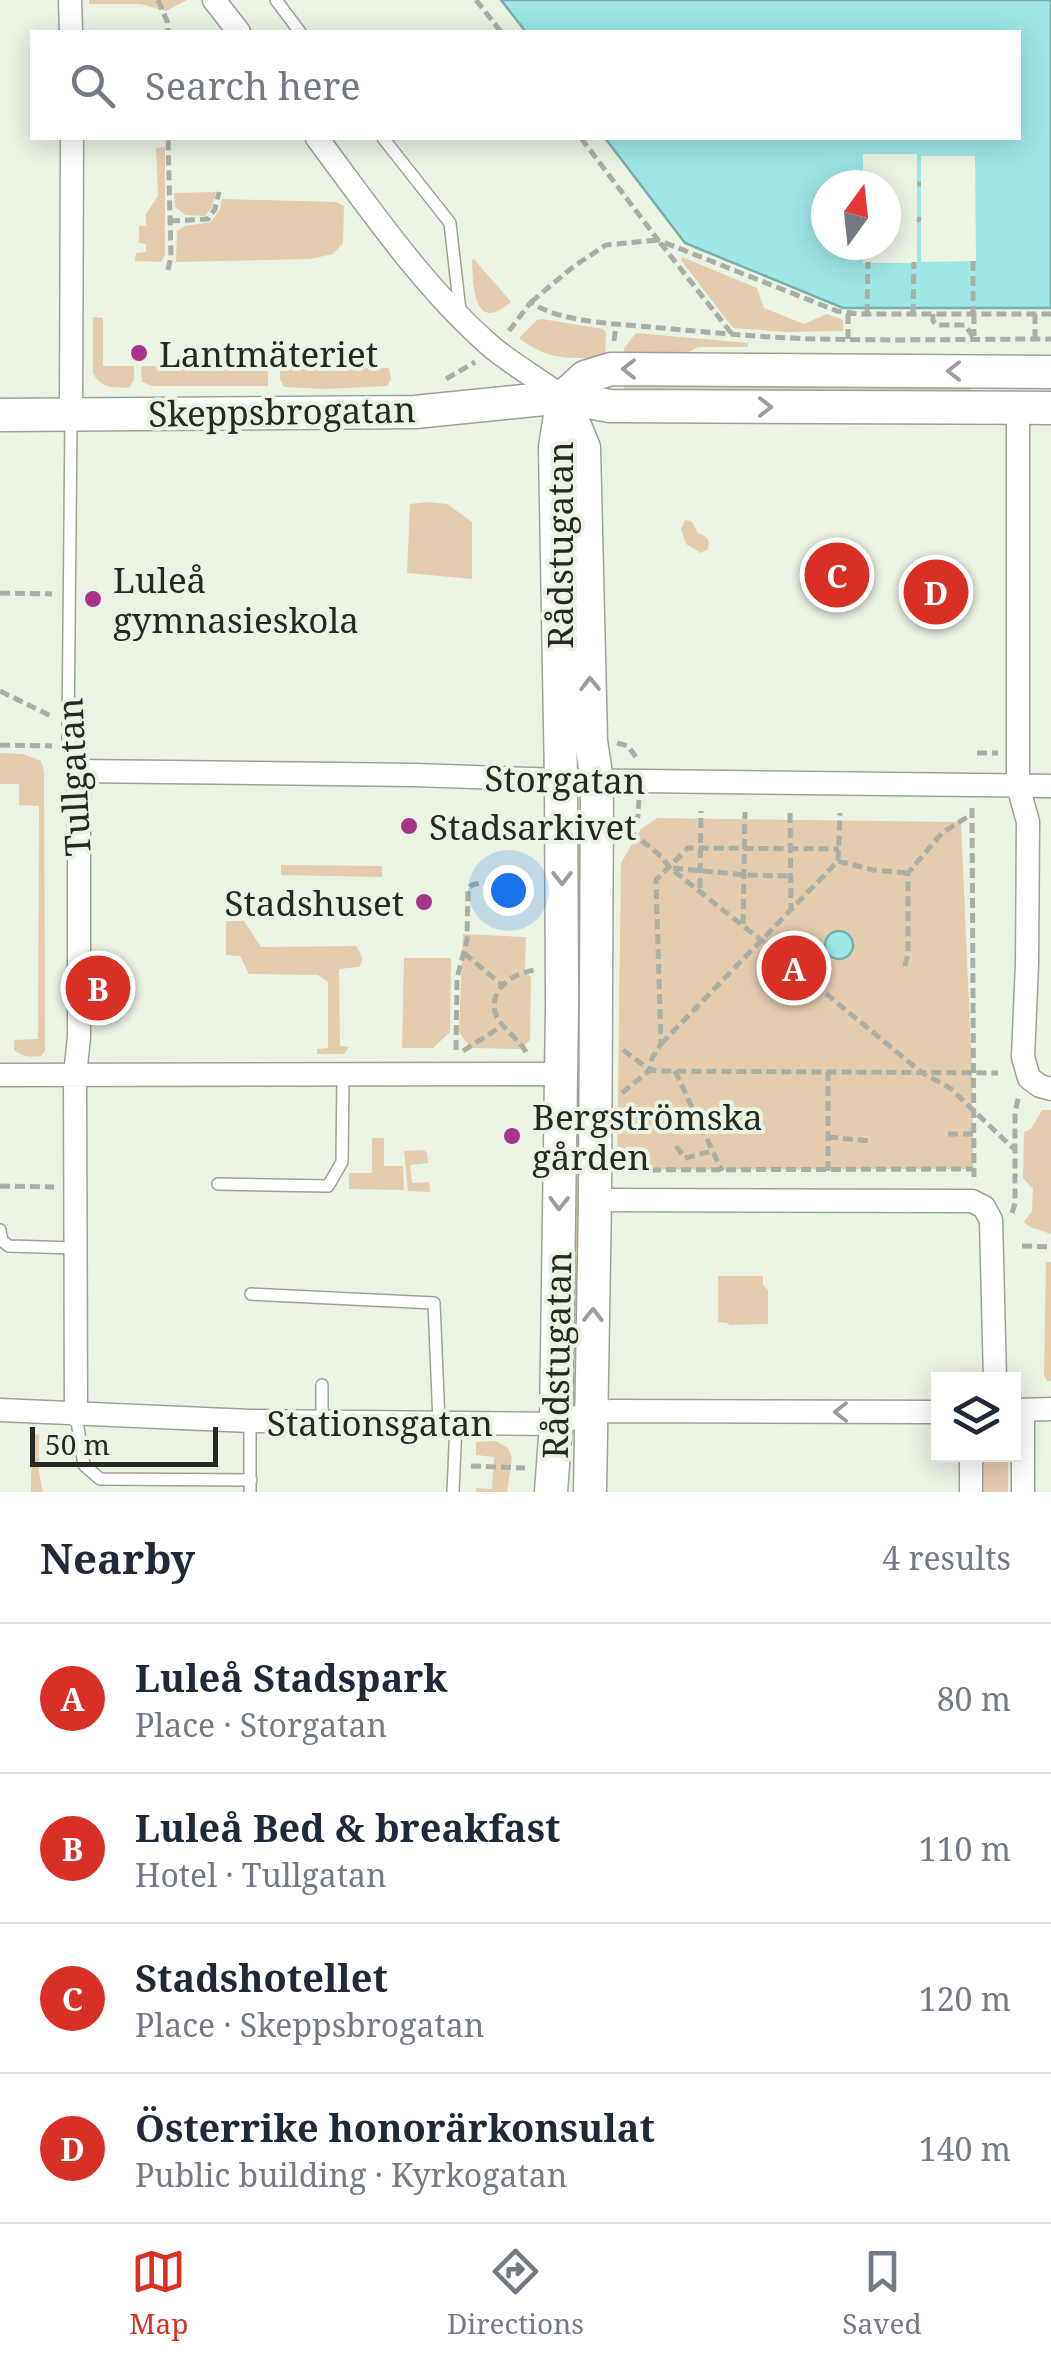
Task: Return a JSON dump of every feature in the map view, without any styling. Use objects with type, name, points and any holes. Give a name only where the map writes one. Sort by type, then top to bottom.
[{"type":"main road","name":"Skeppsbrogatan","points":[[563,397],[585,377],[611,369],[1051,372]]},
{"type":"main road","name":"Skeppsbrogatan","points":[[0,415],[415,412],[563,397],[610,406],[1051,408]]},
{"type":"main road","name":"Rådstugatan","points":[[552,1492],[562,1074],[556,447],[563,397]]},
{"type":"main road","name":"Rådstugatan","points":[[563,397],[584,448],[591,741],[597,781],[590,1492]]},
{"type":"street","points":[[70,0],[72,30]]},
{"type":"street","points":[[214,0],[236,30]]},
{"type":"street","name":"Tullgatan","points":[[70,414],[72,140]]},
{"type":"street","points":[[319,140],[414,266],[461,316],[495,349],[563,397]]},
{"type":"street","points":[[1018,408],[1018,786],[1028,822],[1022,1056],[1040,1084]]},
{"type":"street","name":"Tullgatan","points":[[76,1415],[74,1075],[79,1037],[79,770]]},
{"type":"street","name":"Storgatan","points":[[79,770],[1051,786]]},
{"type":"street","points":[[0,1075],[562,1074]]},
{"type":"street","points":[[595,1200],[986,1204],[991,1220],[995,1372]]},
{"type":"street","points":[[1021,1410],[1051,1409]]},
{"type":"street","name":"Stationsgatan","points":[[0,1410],[250,1422],[556,1424],[592,1412],[931,1412]]},
{"type":"street","points":[[1021,1459],[1023,1492]]},
{"type":"street","points":[[971,1462],[971,1492]]},
{"type":"lane","points":[[276,0],[298,30]]},
{"type":"lane","points":[[384,140],[450,224],[461,316]]},
{"type":"lane","name":"Tullgatan","points":[[70,414],[68,738],[79,770]]},
{"type":"lane","points":[[218,1184],[328,1186],[342,1162],[344,1076]]},
{"type":"lane","points":[[0,1230],[2,1241],[9,1246],[76,1248]]},
{"type":"lane","points":[[252,1294],[434,1302],[454,1466],[453,1492]]},
{"type":"lane","points":[[322,1386],[322,1422]]},
{"type":"lane","points":[[76,1415],[84,1465],[100,1479],[250,1486],[250,1422]]},
{"type":"path","points":[[158,0],[168,30]]},
{"type":"path","points":[[476,0],[499,30]]},
{"type":"path","points":[[168,140],[168,270]]},
{"type":"path","points":[[582,140],[732,334]]},
{"type":"path","points":[[170,221],[208,219],[216,209],[219,192]]},
{"type":"path","points":[[532,302],[606,245],[658,240],[837,311],[1051,314]]},
{"type":"path","points":[[868,262],[868,311]]},
{"type":"path","points":[[913,311],[914,262]]},
{"type":"path","points":[[972,262],[974,339]]},
{"type":"path","points":[[848,312],[848,339]]},
{"type":"path","points":[[1035,314],[1035,339]]},
{"type":"path","points":[[0,593],[55,594]]},
{"type":"path","points":[[0,691],[51,716]]},
{"type":"path","points":[[0,744],[50,745],[79,770]]},
{"type":"path","points":[[972,785],[974,1182],[986,1204],[1012,1213],[1017,1098],[1040,1084]]},
{"type":"path","points":[[700,890],[702,812]]},
{"type":"path","points":[[742,924],[745,812]]},
{"type":"path","points":[[790,813],[791,910]]},
{"type":"path","points":[[619,1095],[650,1070],[661,1044],[838,861],[840,813]]},
{"type":"path","points":[[905,966],[908,873],[942,833],[972,814]]},
{"type":"path","points":[[630,831],[921,1072],[950,1088],[1015,1150]]},
{"type":"path","points":[[661,1044],[656,880],[684,851],[700,848],[838,849]]},
{"type":"path","points":[[838,861],[908,873]]},
{"type":"path","points":[[670,868],[790,876]]},
{"type":"path","points":[[502,1026],[456,1057],[457,978],[466,940],[468,890],[472,885],[536,887]]},
{"type":"path","points":[[464,953],[502,985]]},
{"type":"path","points":[[527,1055],[523,1045],[502,1026],[493,1004],[502,985],[534,970]]},
{"type":"path","points":[[620,1048],[650,1070],[674,1072],[998,1073]]},
{"type":"path","points":[[674,1072],[722,1171]]},
{"type":"path","points":[[828,1072],[828,1171]]},
{"type":"path","points":[[948,1134],[972,1134]]},
{"type":"path","points":[[828,1137],[870,1141]]},
{"type":"path","points":[[676,1146],[685,1158],[713,1150]]},
{"type":"path","points":[[617,1170],[973,1169]]},
{"type":"path","points":[[0,1186],[56,1187]]},
{"type":"path","points":[[1022,1246],[1051,1247]]},
{"type":"path","points":[[454,1466],[517,1468]]},
{"type":"shaded area","points":[[89,0],[187,0],[166,11],[140,4],[89,4]]},
{"type":"shaded area","points":[[165,147],[165,255],[161,262],[135,261],[136,253],[146,252],[146,244],[139,243],[139,226],[146,226],[146,214],[158,196],[156,148]]},
{"type":"shaded area","points":[[216,192],[205,216],[185,215],[175,207],[174,193]]},
{"type":"shaded area","points":[[222,199],[336,202],[344,206],[343,243],[333,254],[310,259],[176,262],[177,231],[211,222]]},
{"type":"shaded area","points":[[682,257],[757,288],[764,308],[804,324],[827,314],[843,320],[843,331],[733,328]]},
{"type":"shaded area","points":[[474,259],[511,302],[498,311],[489,313],[478,303],[473,282]]},
{"type":"shaded area","points":[[93,317],[103,318],[103,366],[134,366],[134,380],[129,388],[104,385],[93,373]]},
{"type":"shaded area","points":[[542,319],[603,329],[605,358],[550,354],[519,338]]},
{"type":"shaded area","points":[[636,333],[748,345],[698,347],[685,354],[624,358],[624,348]]},
{"type":"shaded area","points":[[141,366],[268,367],[268,386],[152,386],[142,382]]},
{"type":"shaded area","points":[[280,367],[389,368],[391,379],[387,386],[284,387]]},
{"type":"shaded area","points":[[970,384],[970,394],[624,391],[624,385]]},
{"type":"shaded area","points":[[410,504],[447,504],[472,522],[472,579],[407,573]]},
{"type":"shaded area","points":[[685,520],[692,522],[709,541],[708,549],[701,553],[686,544],[681,529]]},
{"type":"shaded area","points":[[0,753],[23,754],[41,761],[44,771],[45,1051],[41,1056],[27,1056],[14,1050],[14,1040],[38,1039],[39,806],[19,805],[19,784],[0,784]]},
{"type":"shaded area","points":[[657,818],[961,822],[973,1169],[617,1170],[621,863],[641,829]]},
{"type":"shaded area","points":[[576,826],[586,827],[573,1355]]},
{"type":"shaded area","points":[[281,865],[382,866],[382,877],[281,875]]},
{"type":"shaded area","points":[[226,921],[244,921],[261,947],[356,946],[362,959],[359,967],[339,969],[340,1046],[349,1047],[344,1054],[317,1054],[317,1049],[328,1048],[328,982],[318,975],[249,974],[240,956],[226,955]]},
{"type":"shaded area","points":[[463,934],[526,937],[525,969],[531,978],[530,1040],[520,1049],[471,1048],[459,1032]]},
{"type":"shaded area","points":[[404,958],[451,958],[450,1032],[433,1048],[402,1048]]},
{"type":"shaded area","points":[[1042,1110],[1051,1110],[1051,1234],[1024,1222],[1032,1211],[1033,1189],[1023,1178],[1024,1132],[1031,1129]]},
{"type":"shaded area","points":[[372,1138],[384,1138],[384,1166],[403,1166],[404,1190],[349,1189],[349,1173],[372,1173]]},
{"type":"shaded area","points":[[424,1150],[428,1163],[410,1165],[412,1183],[429,1182],[430,1192],[408,1191],[404,1151]]},
{"type":"shaded area","points":[[1046,1262],[1051,1262],[1051,1381],[1044,1375]]},
{"type":"shaded area","points":[[718,1276],[763,1276],[763,1285],[768,1290],[768,1324],[718,1322]]},
{"type":"shaded area","points":[[31,1433],[39,1435],[43,1492],[31,1492]]},
{"type":"shaded area","points":[[495,1441],[508,1448],[512,1458],[507,1492],[476,1492],[476,1488],[492,1489],[494,1457],[476,1455],[476,1442]]},
{"type":"shaded area","points":[[981,1462],[1008,1462],[1008,1492],[982,1492]]},
{"type":"water","points":[[501,0],[1051,0],[1051,308],[843,308],[685,243],[607,140],[1021,140],[1021,30],[524,30]]},
{"type":"water","points":[[839,931],[849,935],[853,945],[849,955],[839,959],[829,955],[825,945],[829,935]]},
{"type":"pier","points":[[863,154],[917,154],[917,263],[863,263],[901,260],[901,170],[863,170]]},
{"type":"pier","points":[[921,156],[975,156],[976,261],[921,262]]},
{"type":"place","name":"Lantmäteriet","points":[[139,353]]},
{"type":"place","name":"Stadshotellet","points":[[837,575]]},
{"type":"place","name":"Österrike honorärkonsulat","points":[[936,592]]},
{"type":"place","name":"Luleå gymnasieskola","points":[[93,599]]},
{"type":"place","name":"Stadsarkivet","points":[[409,826]]},
{"type":"place","name":"Stadshuset","points":[[424,902]]},
{"type":"place","name":"Luleå Stadspark","points":[[794,968]]},
{"type":"place","name":"Luleå Bed & breakfast","points":[[98,988]]},
{"type":"place","name":"Bergströmska gården","points":[[512,1136]]}]
